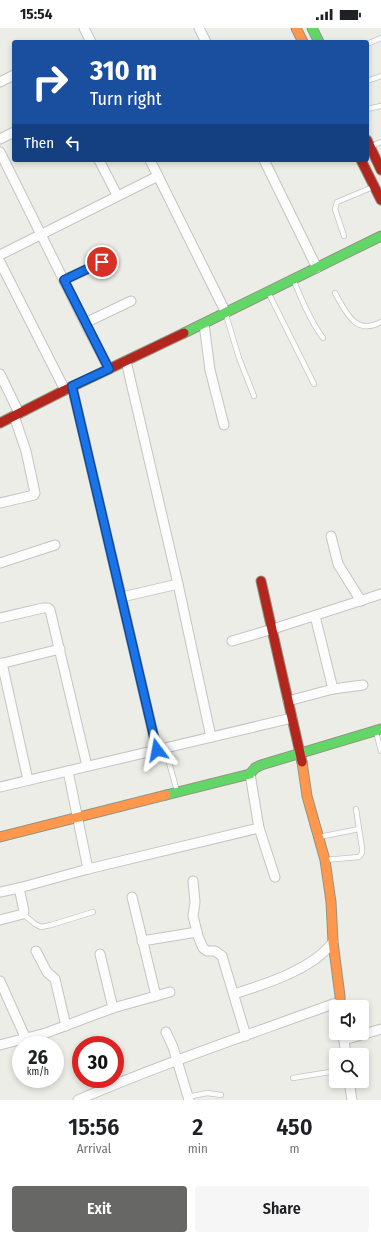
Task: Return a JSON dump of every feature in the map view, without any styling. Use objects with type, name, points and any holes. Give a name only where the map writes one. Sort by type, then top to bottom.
[{"type":"street","points":[[84,28],[87,40]]},
{"type":"street","points":[[199,28],[205,40]]},
{"type":"street","points":[[296,28],[302,40]]},
{"type":"street","points":[[312,28],[318,40]]},
{"type":"street","points":[[0,82],[12,76]]},
{"type":"street","points":[[0,139],[12,133]]},
{"type":"street","points":[[369,143],[381,170]]},
{"type":"street","points":[[0,152],[109,369]]},
{"type":"street","points":[[100,162],[117,195]]},
{"type":"street","points":[[151,162],[226,313]]},
{"type":"street","points":[[265,162],[317,268]]},
{"type":"street","points":[[362,162],[381,200]]},
{"type":"street","points":[[0,255],[117,195],[158,176]]},
{"type":"street","points":[[0,423],[68,388],[204,324],[381,236]]},
{"type":"street","points":[[0,262],[68,388],[161,749]]},
{"type":"street","points":[[64,280],[102,262]]},
{"type":"street","points":[[85,323],[131,301]]},
{"type":"street","points":[[204,324],[210,370],[224,425]]},
{"type":"street","points":[[126,361],[178,584],[211,737]]},
{"type":"street","points":[[0,374],[16,415],[35,493],[34,496],[0,503]]},
{"type":"street","points":[[331,536],[338,564],[361,601]]},
{"type":"street","points":[[0,563],[13,557],[54,545]]},
{"type":"street","points":[[261,582],[301,754],[308,796],[325,860],[331,902],[333,942],[339,1000]]},
{"type":"street","points":[[122,597],[178,584]]},
{"type":"street","points":[[232,641],[381,594]]},
{"type":"street","points":[[0,618],[43,608],[48,608],[50,610],[88,766]]},
{"type":"street","points":[[314,616],[333,689]]},
{"type":"street","points":[[28,780],[1,663],[60,649]]},
{"type":"street","points":[[288,701],[333,689],[363,686]]},
{"type":"street","points":[[0,787],[292,718]]},
{"type":"street","points":[[0,837],[250,774],[255,768],[261,765],[378,730]]},
{"type":"street","points":[[68,771],[76,818],[88,869]]},
{"type":"street","points":[[250,774],[259,828],[275,877]]},
{"type":"street","points":[[0,892],[88,869],[259,828]]},
{"type":"street","points":[[193,881],[195,902],[193,907],[193,916],[197,932],[203,948],[207,951],[215,951],[222,956],[246,1036]]},
{"type":"street","points":[[0,920],[23,914],[24,910],[19,888]]},
{"type":"street","points":[[132,897],[156,996]]},
{"type":"street","points":[[142,941],[197,932]]},
{"type":"street","points":[[234,994],[267,983],[302,967],[321,954],[333,942]]},
{"type":"street","points":[[36,951],[47,972],[56,979],[66,1026]]},
{"type":"street","points":[[100,954],[113,1008]]},
{"type":"street","points":[[0,981],[25,1036]]},
{"type":"street","points":[[33,1036],[66,1026],[113,1008],[170,992]]},
{"type":"street","points":[[124,1077],[246,1036],[329,1005]]},
{"type":"street","points":[[369,1032],[381,1029]]},
{"type":"street","points":[[166,1032],[177,1060],[188,1098]]},
{"type":"street","points":[[0,1045],[12,1042]]},
{"type":"street","points":[[78,1100],[99,1088]]},
{"type":"street","points":[[351,1088],[352,1100]]},
{"type":"lane","points":[[369,43],[381,38]]},
{"type":"lane","points":[[369,80],[381,76]]},
{"type":"lane","points":[[369,109],[381,106]]},
{"type":"lane","points":[[369,143],[381,142]]},
{"type":"lane","points":[[344,236],[335,209],[338,202],[374,187]]},
{"type":"lane","points":[[293,279],[304,307],[323,338]]},
{"type":"lane","points":[[268,292],[314,384]]},
{"type":"lane","points":[[335,293],[350,319],[361,326],[371,326],[381,322]]},
{"type":"lane","points":[[226,313],[239,358],[254,396]]},
{"type":"lane","points":[[378,730],[381,751]]},
{"type":"lane","points":[[161,749],[177,792]]},
{"type":"lane","points":[[325,860],[360,857],[362,848],[356,809]]},
{"type":"lane","points":[[319,837],[359,829]]},
{"type":"lane","points":[[23,914],[34,924],[41,927],[93,912]]},
{"type":"lane","points":[[293,1078],[329,1072]]},
{"type":"lane","points":[[188,1098],[207,1093],[221,1095]]},
{"type":"traffic: fast","points":[[312,28],[318,40]]},
{"type":"traffic: fast","points":[[184,333],[381,236]]},
{"type":"traffic: fast","points":[[166,795],[250,774],[255,768],[261,765],[381,729]]},
{"type":"traffic: slow","points":[[296,28],[302,40]]},
{"type":"traffic: slow","points":[[302,762],[307,796],[325,860],[331,902],[333,942],[340,1000]]},
{"type":"traffic: slow","points":[[0,837],[166,795]]},
{"type":"traffic: jam","points":[[369,144],[381,170]]},
{"type":"traffic: jam","points":[[362,162],[381,200]]},
{"type":"traffic: jam","points":[[0,423],[184,333]]},
{"type":"traffic: jam","points":[[261,581],[302,762]]},
{"type":"route","points":[[102,262],[64,280],[109,369],[72,386],[157,750]]}]
